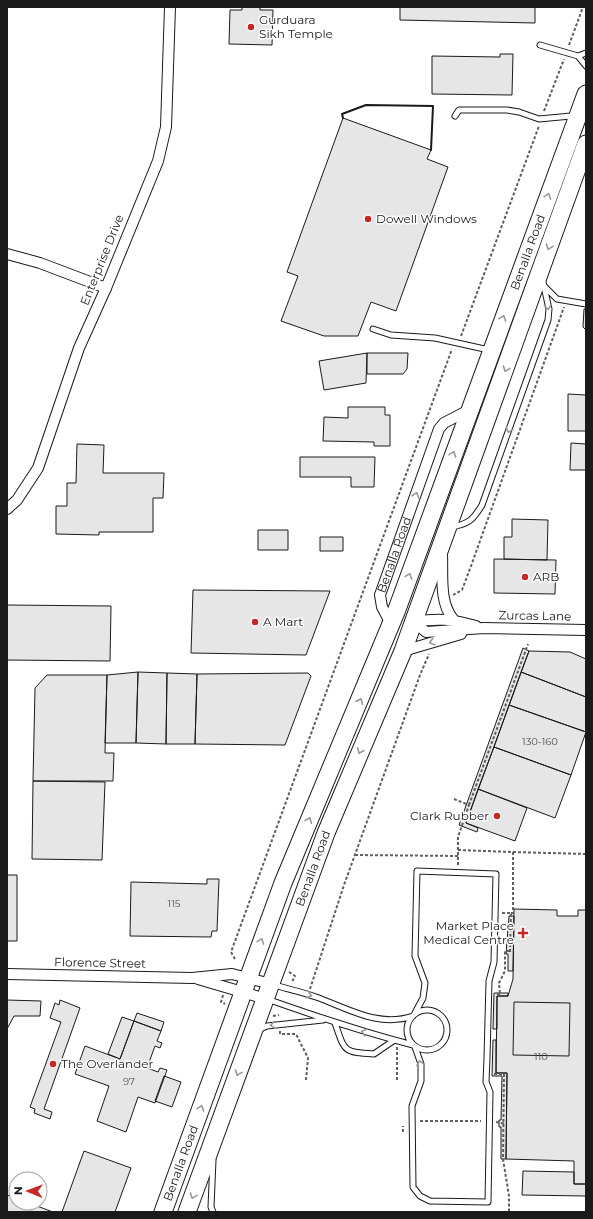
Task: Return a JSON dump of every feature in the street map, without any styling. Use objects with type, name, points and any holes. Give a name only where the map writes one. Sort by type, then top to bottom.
[{"type":"highway","name":"Benalla Road","points":[[163,1212],[285,876],[393,618],[583,102]]},
{"type":"highway","name":"Benalla Road","points":[[187,1212],[339,801],[414,622],[586,147]]},
{"type":"highway","points":[[491,350],[500,348],[518,335]]},
{"type":"highway","points":[[393,618],[414,622]]},
{"type":"street","name":"Enterprise Drive","points":[[7,509],[17,500],[38,468],[79,348],[106,288],[158,160],[166,127],[170,7]]},
{"type":"street","points":[[7,254],[40,264],[106,288]]},
{"type":"street","points":[[442,544],[444,601],[447,612],[453,619]]},
{"type":"street","name":"Zurcas Lane","points":[[414,622],[432,619],[453,619],[484,628]]},
{"type":"street","name":"Zurcas Lane","points":[[414,622],[426,632],[484,628],[586,630]]},
{"type":"street","name":"Zurcas Lane","points":[[403,651],[484,628]]},
{"type":"street","name":"Florence Street","points":[[7,974],[192,978],[232,974],[246,986],[268,992]]},
{"type":"street","name":"Florence Street","points":[[192,978],[246,986],[268,992]]},
{"type":"lane","points":[[540,46],[578,56],[586,66]]},
{"type":"lane","points":[[578,56],[586,53]]},
{"type":"lane","points":[[455,116],[459,110],[507,110],[541,119],[571,116],[583,102]]},
{"type":"lane","name":"Benalla Road","points":[[448,528],[466,524],[476,515],[482,505],[548,320],[549,309],[543,286],[542,269]]},
{"type":"lane","points":[[543,286],[557,299],[586,304]]},
{"type":"lane","points":[[373,329],[391,335],[435,338],[491,350]]},
{"type":"lane","points":[[417,872],[496,874],[495,913],[494,962],[488,989],[486,1082],[490,1092],[490,1122],[488,1202],[436,1201],[422,1198],[413,1187],[412,1121],[412,1106],[421,1081],[421,1064],[407,1033],[409,1021],[423,998],[425,984],[415,956],[417,872]]},
{"type":"lane","points":[[268,992],[316,997],[372,1018],[404,1019],[426,1010],[438,1013],[446,1022],[448,1029],[444,1042],[435,1049],[425,1051],[414,1046],[326,1020],[268,992]]},
{"type":"lane","points":[[252,1037],[259,1030],[267,1026],[326,1020]]},
{"type":"lane","points":[[335,1023],[344,1047],[351,1052],[374,1054],[393,1041]]},
{"type":"lane","points":[[213,1212],[211,1207],[215,1137]]},
{"type":"path","points":[[235,959],[231,952],[452,349],[458,343],[583,7]]},
{"type":"path","points":[[355,855],[458,857],[458,837],[528,644]]},
{"type":"path","points":[[310,990],[355,855],[429,654]]},
{"type":"path","points":[[454,799],[469,805]]},
{"type":"path","points":[[513,852],[586,854]]},
{"type":"path","points":[[495,913],[511,913],[512,951],[505,951],[505,971],[499,984],[500,995],[496,994]]},
{"type":"path","points":[[494,1066],[494,1074],[504,1074],[505,1124],[503,1158],[509,1196],[508,1212]]},
{"type":"path","points":[[412,1121],[490,1122],[505,1124]]},
{"type":"building","name":"Gurduara Sikh Temple","points":[[242,7],[260,7],[260,10],[273,10],[272,45],[229,44],[230,10],[242,10]]},
{"type":"building","points":[[400,7],[535,7],[535,23],[400,20]]},
{"type":"building","points":[[500,54],[513,54],[512,95],[432,94],[432,56],[500,57]]},
{"type":"building","name":"Dowell Windows","points":[[343,118],[431,150],[427,159],[448,167],[396,311],[371,302],[358,336],[324,336],[281,321],[298,276],[287,272]]},
{"type":"building","points":[[584,309],[586,309],[586,330],[583,327]]},
{"type":"building","points":[[367,353],[366,383],[324,390],[319,361]]},
{"type":"building","points":[[367,353],[408,353],[407,369],[403,374],[367,374]]},
{"type":"building","points":[[568,394],[586,395],[586,431],[568,431]]},
{"type":"building","points":[[348,407],[385,407],[385,415],[390,415],[390,446],[374,446],[374,442],[323,441],[324,417],[348,418]]},
{"type":"building","points":[[571,443],[586,444],[586,470],[570,470]]},
{"type":"building","points":[[77,444],[104,445],[103,473],[164,473],[163,498],[153,498],[153,532],[99,532],[99,535],[56,534],[56,506],[67,506],[67,483],[76,483]]},
{"type":"building","points":[[300,457],[375,457],[374,487],[351,487],[351,477],[300,477]]},
{"type":"building","points":[[512,519],[548,520],[547,560],[504,559],[504,537],[512,537]]},
{"type":"building","points":[[258,530],[288,530],[288,550],[258,550]]},
{"type":"building","points":[[320,537],[343,537],[343,551],[320,551]]},
{"type":"building","name":"ARB","points":[[494,559],[556,560],[555,594],[494,593]]},
{"type":"building","name":"A Mart","points":[[193,590],[330,591],[306,655],[191,653]]},
{"type":"building","points":[[7,605],[111,606],[110,661],[7,660]]},
{"type":"building","points":[[523,648],[529,651],[466,823],[478,828],[477,832],[459,825]]},
{"type":"building","points":[[529,651],[570,652],[586,659],[586,697],[521,672]]},
{"type":"building","points":[[138,672],[167,673],[166,744],[136,743]]},
{"type":"building","points":[[138,672],[136,743],[105,743],[107,675]]},
{"type":"building","points":[[521,672],[586,697],[586,732],[509,705]]},
{"type":"building","points":[[167,673],[197,674],[195,744],[166,744]]},
{"type":"building","points":[[308,673],[311,676],[285,745],[195,744],[197,674]]},
{"type":"building","points":[[47,675],[107,675],[105,753],[114,753],[113,781],[33,781],[35,688]]},
{"type":"building","points":[[509,705],[586,732],[571,775],[494,747]]},
{"type":"building","points":[[494,747],[571,775],[555,818],[478,789]]},
{"type":"building","points":[[33,781],[105,782],[102,860],[32,859]]},
{"type":"building","name":"Clark Rubber","points":[[478,789],[527,808],[515,841],[466,823]]},
{"type":"building","points":[[7,875],[17,875],[17,941],[7,941]]},
{"type":"building","points":[[207,879],[219,879],[217,931],[212,931],[211,937],[130,936],[131,882],[207,884]]},
{"type":"building","points":[[514,909],[557,910],[557,916],[578,916],[578,910],[586,910],[586,1184],[574,1184],[574,1161],[506,1159],[507,1073],[496,1073],[497,996],[508,996],[513,979]]},
{"type":"building","points":[[509,916],[514,916],[513,971],[508,971],[508,954],[506,954]]},
{"type":"building","points":[[494,993],[508,993],[508,996],[497,996],[497,1029],[493,1029]]},
{"type":"building","points":[[7,1000],[41,1001],[40,1016],[14,1016],[7,1029]]},
{"type":"building","name":"The Overlander","points":[[60,1000],[80,1008],[44,1109],[52,1112],[50,1119],[34,1113],[35,1109],[30,1107],[61,1022],[50,1018],[55,1003],[59,1005]]},
{"type":"building","points":[[514,1002],[570,1003],[569,1056],[513,1055]]},
{"type":"building","points":[[137,1013],[164,1022],[161,1031],[134,1021]]},
{"type":"building","points":[[122,1017],[134,1021],[120,1059],[108,1054]]},
{"type":"building","name":"The Overlander","points":[[134,1021],[161,1031],[157,1041],[162,1043],[160,1048],[155,1046],[147,1068],[158,1072],[160,1068],[167,1070],[155,1103],[138,1097],[126,1132],[97,1121],[109,1086],[75,1074],[85,1046],[120,1059]]},
{"type":"building","points":[[493,1040],[496,1040],[496,1073],[507,1073],[506,1159],[501,1159],[501,1127],[499,1127],[499,1120],[501,1120],[502,1076],[492,1076]]},
{"type":"building","points":[[164,1076],[181,1082],[172,1107],[155,1101]]},
{"type":"building","points":[[84,1151],[131,1168],[115,1212],[62,1212]]},
{"type":"building","points":[[523,1171],[574,1172],[574,1184],[586,1184],[586,1196],[522,1195]]},
{"type":"building","points":[[7,1195],[8,1211],[48,1210],[53,1212],[7,1212]]},
{"type":"wall","points":[[343,118],[342,114],[366,105],[433,106],[431,150]]},
{"type":"place","name":"Gurduara Sikh Temple","points":[[251,27]]},
{"type":"place","name":"Dowell Windows","points":[[368,219]]},
{"type":"place","name":"ARB","points":[[525,577]]},
{"type":"place","name":"A Mart","points":[[255,622]]},
{"type":"place","name":"Clark Rubber","points":[[497,816]]},
{"type":"place","name":"Market Place Medical Centre","points":[[523,933]]},
{"type":"place","name":"The Overlander","points":[[53,1064]]}]
